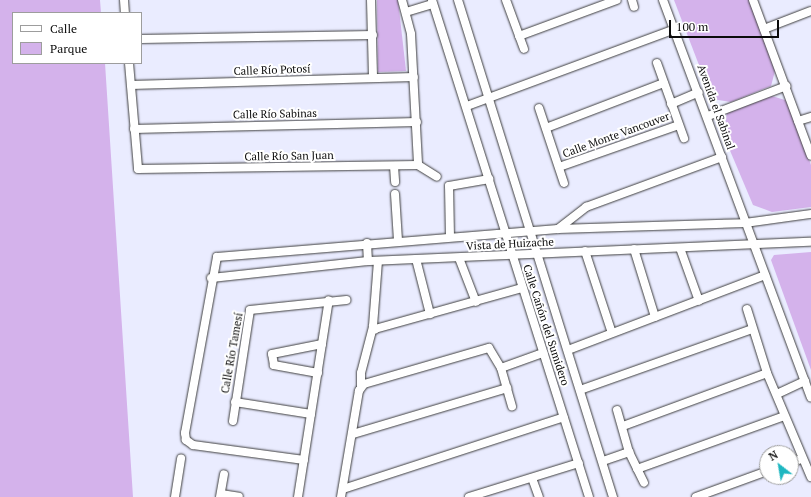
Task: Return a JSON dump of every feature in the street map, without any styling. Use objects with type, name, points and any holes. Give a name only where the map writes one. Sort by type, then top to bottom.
[{"type":"street","points":[[124,0],[125,12]]},
{"type":"street","points":[[371,0],[373,78]]},
{"type":"street","name":"Calle Cañón del Sumidero","points":[[458,0],[538,252],[613,497]]},
{"type":"street","points":[[506,0],[524,49]]},
{"type":"street","points":[[519,36],[617,0]]},
{"type":"street","name":"Avenida el Sabinal","points":[[664,0],[708,116],[745,223]]},
{"type":"street","points":[[754,0],[811,156]]},
{"type":"street","points":[[406,1],[414,77],[418,165],[437,177]]},
{"type":"street","points":[[406,12],[432,2]]},
{"type":"street","name":"Calle Cañón del Sumidero","points":[[432,2],[467,106],[522,288],[589,497]]},
{"type":"street","points":[[764,29],[811,12]]},
{"type":"street","points":[[467,106],[675,29]]},
{"type":"street","points":[[142,39],[372,34]]},
{"type":"street","points":[[657,63],[684,138]]},
{"type":"street","points":[[129,64],[134,129]]},
{"type":"street","name":"Calle Río Potosí","points":[[131,85],[414,77]]},
{"type":"street","points":[[546,128],[664,83]]},
{"type":"street","points":[[708,116],[786,86]]},
{"type":"street","points":[[671,104],[699,92]]},
{"type":"street","name":"Calle Monte Vancouver","points":[[539,108],[559,167],[678,124]]},
{"type":"street","points":[[798,121],[811,117]]},
{"type":"street","name":"Calle Río Sabinas","points":[[134,129],[417,122]]},
{"type":"street","name":"Calle Río San Juan","points":[[134,129],[138,169],[418,165]]},
{"type":"street","points":[[558,229],[586,207],[722,157]]},
{"type":"street","points":[[394,166],[395,182]]},
{"type":"street","points":[[559,167],[564,183]]},
{"type":"street","points":[[450,237],[447,196],[452,184],[489,179]]},
{"type":"street","points":[[395,194],[398,240]]},
{"type":"street","name":"Vista de Huizache","points":[[811,214],[745,223],[558,229],[398,240],[217,257],[211,278],[368,261],[459,258],[538,252],[754,247],[811,242]]},
{"type":"street","points":[[745,223],[811,397]]},
{"type":"street","points":[[367,243],[368,261]]},
{"type":"street","points":[[680,248],[699,301]]},
{"type":"street","points":[[634,249],[655,317]]},
{"type":"street","points":[[585,251],[612,333]]},
{"type":"street","points":[[459,258],[476,302]]},
{"type":"street","points":[[416,259],[430,314]]},
{"type":"street","points":[[378,261],[374,328],[361,373],[361,387],[342,493],[564,417]]},
{"type":"street","points":[[568,350],[764,275]]},
{"type":"street","points":[[211,278],[185,432],[186,440],[193,445],[304,460]]},
{"type":"street","points":[[374,328],[476,302],[522,288]]},
{"type":"street","points":[[298,497],[329,300],[346,300]]},
{"type":"street","name":"Calle Río Tamesí","points":[[311,414],[235,402],[250,310],[329,300]]},
{"type":"street","points":[[747,309],[767,373],[777,394],[784,416],[802,459],[811,477]]},
{"type":"street","points":[[580,390],[752,329]]},
{"type":"street","points":[[318,374],[274,365],[272,354],[322,344]]},
{"type":"street","points":[[361,387],[486,348],[494,353],[501,368],[512,406]]},
{"type":"street","points":[[501,368],[543,353]]},
{"type":"street","points":[[623,426],[767,373]]},
{"type":"street","points":[[777,394],[805,381]]},
{"type":"street","points":[[353,434],[507,388]]},
{"type":"street","points":[[233,421],[235,402]]},
{"type":"street","points":[[617,410],[623,426],[629,452],[644,483]]},
{"type":"street","points":[[637,469],[784,416]]},
{"type":"street","points":[[603,461],[629,452]]},
{"type":"street","points":[[175,497],[181,458]]},
{"type":"street","points":[[469,497],[579,463]]},
{"type":"street","points":[[224,474],[220,496],[240,497]]},
{"type":"street","points":[[696,497],[759,474]]},
{"type":"street","points":[[532,478],[539,497]]},
{"type":"green space","points":[[0,0],[100,0],[101,12],[12,12],[12,64],[105,64],[133,497],[0,497]]},
{"type":"green space","points":[[377,0],[398,0],[406,71],[378,72]]},
{"type":"green space","points":[[674,0],[749,0],[775,71],[771,86],[731,102],[712,99]]},
{"type":"green space","points":[[772,96],[788,101],[811,165],[811,207],[772,212],[753,205],[723,134],[727,113]]},
{"type":"green space","points":[[811,252],[811,370],[771,260],[774,255]]}]
